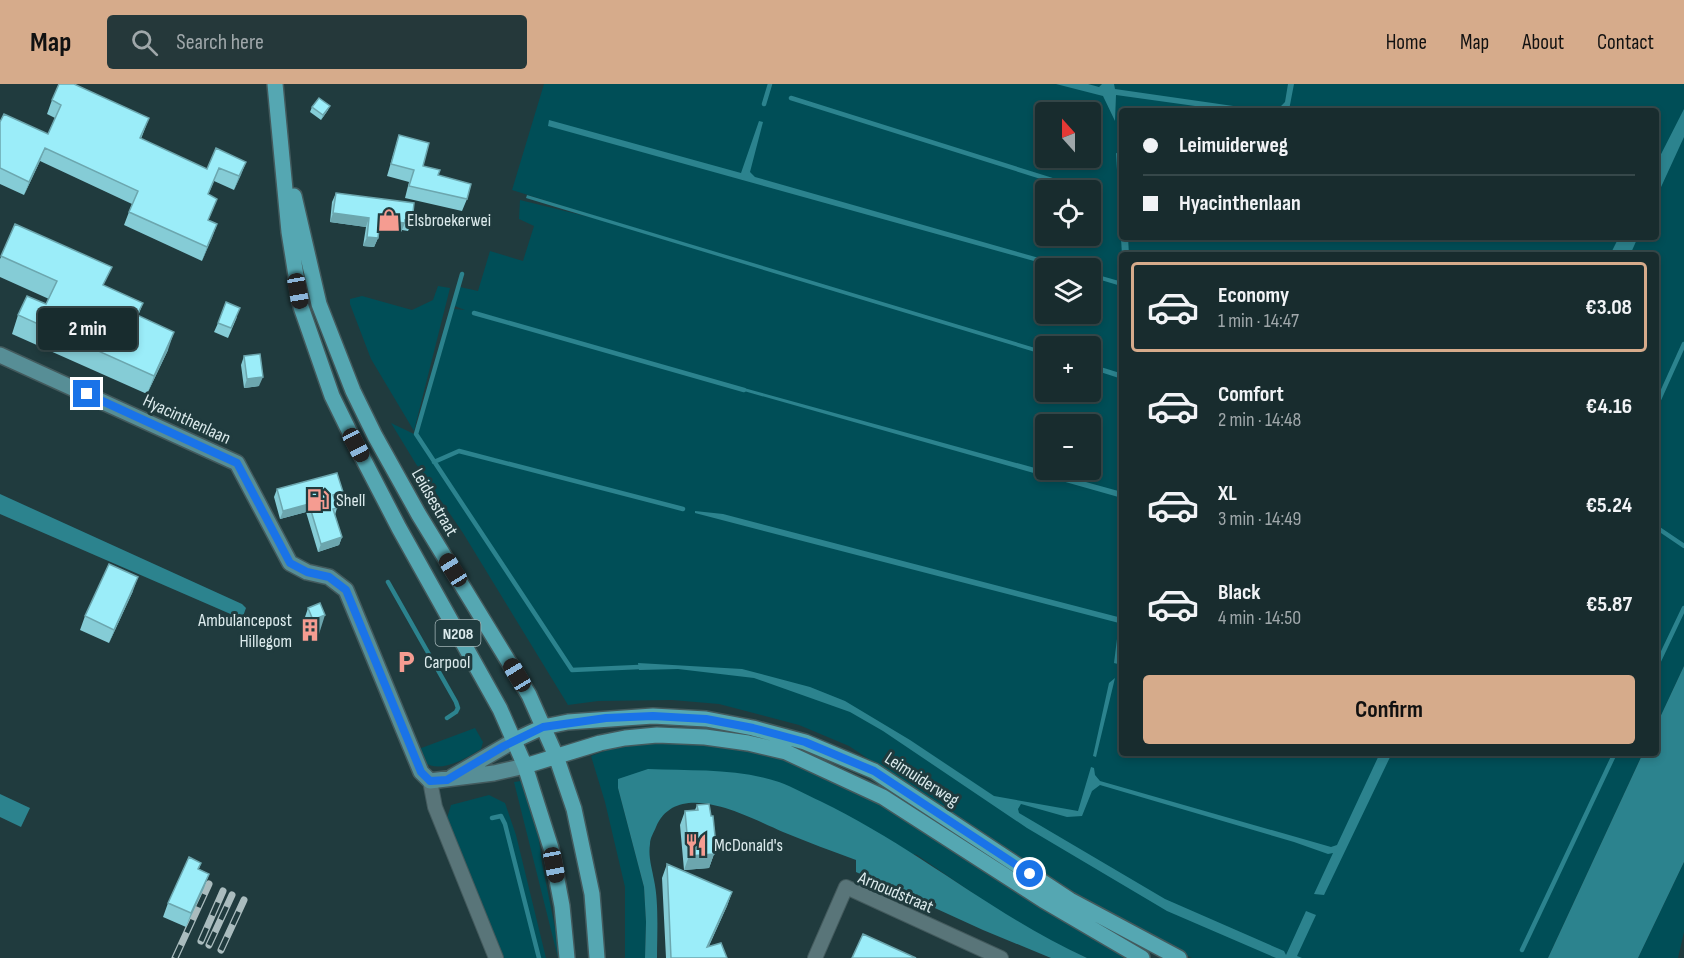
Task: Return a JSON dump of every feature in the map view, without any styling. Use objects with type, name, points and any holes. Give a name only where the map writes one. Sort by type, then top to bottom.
[{"type":"main road","name":"Leidsestraat","points":[[275,84],[292,258],[302,307],[332,396],[399,528],[515,740],[551,848],[562,906],[567,958]]},
{"type":"main road","name":"Leidsestraat","points":[[279,123],[319,304],[353,391],[419,515],[529,695],[556,756],[574,809],[590,884],[597,958]]},
{"type":"main road","name":"Leimuiderweg","points":[[515,740],[543,727],[606,718],[653,716],[695,718],[753,728],[805,742],[874,771],[1070,900],[1179,958]]},
{"type":"main road","name":"Leimuiderweg","points":[[525,766],[625,738],[657,735],[705,737],[748,743],[786,752],[883,797],[1043,900],[1142,958]]},
{"type":"street","name":"Hyacinthenlaan","points":[[0,355],[237,463],[290,563],[307,572],[329,577],[346,590],[421,772],[430,781]]},
{"type":"street","points":[[447,780],[515,740]]},
{"type":"street","points":[[496,958],[435,807],[430,781],[494,773],[525,766]]},
{"type":"street","name":"Arnoudstraat","points":[[815,958],[846,887],[1001,958]]},
{"type":"shaded area","points":[[544,84],[1684,84],[1684,666],[1659,720],[1659,252],[1119,252],[1119,756],[1642,756],[1548,958],[1192,958],[1131,930],[1038,872],[849,746],[799,725],[719,704],[672,700],[598,701],[568,705],[463,533],[391,423],[414,434],[430,454],[418,434],[454,309],[465,310],[452,305],[460,287],[478,291],[490,251],[523,261],[534,226],[519,219],[520,200],[630,227],[512,190]]},
{"type":"shaded area","points":[[1056,84],[1088,84],[1099,87],[1102,84],[1114,84],[1115,89],[1247,108],[1209,108],[1116,95],[1115,121],[1103,96]]},
{"type":"shaded area","points":[[1288,84],[1294,84],[1289,108],[1279,108],[1285,102]]},
{"type":"shaded area","points":[[1684,109],[1684,137],[1659,191],[1659,158]]},
{"type":"shaded area","points":[[549,120],[741,173],[759,121],[763,122],[750,172],[755,177],[1039,258],[1035,258],[1035,261],[548,126]]},
{"type":"shaded area","points":[[1116,153],[1119,154],[1119,204]]},
{"type":"shaded area","points":[[527,195],[1035,348],[1035,352],[526,198]]},
{"type":"shaded area","points":[[1121,240],[1128,240],[1129,252],[1122,252]]},
{"type":"shaded area","points":[[1618,240],[1637,240],[1631,252],[1612,252]]},
{"type":"shaded area","points":[[1101,276],[1119,281],[1119,285],[1101,280]]},
{"type":"shaded area","points":[[438,286],[450,288],[414,431],[371,359],[350,299],[362,296],[412,310],[433,300]]},
{"type":"shaded area","points":[[1101,367],[1119,373],[1119,378],[1101,372]]},
{"type":"shaded area","points":[[744,388],[1035,468],[1035,473],[744,391]]},
{"type":"shaded area","points":[[1058,480],[1078,480],[1119,491],[1119,497]]},
{"type":"shaded area","points":[[0,494],[242,604],[246,608],[242,619],[0,514]]},
{"type":"shaded area","points":[[695,511],[723,514],[1119,616],[1119,623],[695,513]]},
{"type":"shaded area","points":[[1119,623],[1119,658],[1118,664],[1114,663]]},
{"type":"shaded area","points":[[638,663],[742,669],[810,687],[845,701],[910,740],[994,796],[1078,811],[1091,767],[1094,768],[1095,775],[1100,781],[1331,847],[1337,845],[1379,756],[1391,756],[1324,895],[1314,894],[1333,853],[1328,854],[1100,785],[1092,791],[1082,816],[1067,817],[1021,804],[1018,809],[1019,813],[1165,899],[1284,951],[1286,955],[1306,911],[1316,915],[1297,956],[1302,958],[1276,958],[1167,911],[1027,828],[883,731],[850,712],[754,678],[678,669],[639,670]]},
{"type":"shaded area","points":[[1684,666],[1684,862],[1638,958],[1548,958],[1642,756],[1659,756],[1659,720]]},
{"type":"shaded area","points":[[1115,678],[1096,757],[1093,756],[1109,683]]},
{"type":"shaded area","points":[[475,728],[483,742],[481,749],[455,763],[446,766],[429,765],[421,759],[416,750]]},
{"type":"shaded area","points":[[659,742],[750,747],[867,790],[1133,958],[1087,958],[1048,940],[996,909],[917,855],[618,779],[618,788],[644,887],[646,922],[645,958],[625,958],[625,887],[605,802],[591,756],[610,749]]},
{"type":"shaded area","points":[[648,769],[731,772],[747,774],[789,786],[888,838],[1019,922],[1087,958],[1051,958],[983,930],[856,872],[856,860],[734,811],[697,803],[680,805],[666,812],[651,837],[650,862],[657,899],[657,958],[645,958],[644,887],[618,788],[618,779]]},
{"type":"shaded area","points":[[521,781],[528,787],[534,805],[542,863],[561,958],[558,958],[514,782]]},
{"type":"shaded area","points":[[0,794],[30,808],[21,827],[0,817]]},
{"type":"shaded area","points":[[489,795],[505,803],[516,835],[546,958],[502,958],[451,842],[447,818],[451,805]]},
{"type":"shaded area","points":[[1684,862],[1684,932],[1678,958],[1638,958]]},
{"type":"building","points":[[59,84],[74,84],[149,118],[140,138],[207,169],[216,148],[246,162],[239,176],[219,168],[208,194],[217,199],[208,220],[217,224],[207,247],[129,212],[138,191],[45,148],[29,182],[0,168],[0,122],[4,114],[48,134],[61,105],[52,100]]},
{"type":"building","points":[[319,98],[330,106],[323,115],[312,107]]},
{"type":"building","points":[[399,135],[429,143],[423,166],[440,170],[438,175],[471,184],[467,199],[409,186],[414,170],[391,164]]},
{"type":"building","points":[[336,193],[414,203],[412,222],[380,220],[378,238],[367,237],[369,218],[333,213]]},
{"type":"building","points":[[15,224],[112,267],[103,285],[143,303],[137,315],[174,332],[154,376],[18,315],[27,296],[46,304],[57,281],[1,256]]},
{"type":"building","points":[[226,302],[240,308],[231,328],[218,323]]},
{"type":"building","points":[[260,354],[263,377],[247,379],[244,356]]},
{"type":"building","points":[[337,473],[343,492],[333,495],[337,508],[333,509],[342,537],[321,544],[309,504],[283,511],[277,489]]},
{"type":"building","points":[[109,564],[138,577],[114,630],[85,616]]},
{"type":"building","points":[[320,603],[325,615],[313,620],[308,608]]},
{"type":"building","points":[[709,804],[711,816],[713,816],[716,846],[714,846],[714,854],[689,856],[685,811],[698,810],[697,805]]},
{"type":"building","points":[[189,857],[201,863],[198,869],[209,874],[191,913],[168,903]]},
{"type":"building","points":[[667,864],[732,892],[707,947],[721,943],[727,958],[671,958]]},
{"type":"building","points":[[863,934],[916,958],[852,958]]},
{"type":"waterway","points":[[764,104],[770,84]]},
{"type":"waterway","points":[[791,98],[1052,180]]},
{"type":"waterway","points":[[462,274],[416,434],[572,670],[639,667]]},
{"type":"waterway","points":[[474,313],[744,390]]},
{"type":"waterway","points":[[1659,399],[1684,344]]},
{"type":"waterway","points":[[434,462],[459,451],[683,509]]},
{"type":"waterway","points":[[1659,529],[1684,546]]},
{"type":"waterway","points":[[388,582],[456,702],[458,708],[456,712],[447,718]]},
{"type":"waterway","points":[[1659,661],[1684,608]]},
{"type":"waterway","points":[[1522,950],[1614,756]]},
{"type":"waterway","points":[[492,818],[501,816],[505,824],[539,958]]},
{"type":"railway","points":[[175,958],[209,884]]},
{"type":"railway","points":[[201,941],[223,891]]},
{"type":"railway","points":[[209,945],[232,895]]},
{"type":"railway","points":[[221,950],[244,900]]},
{"type":"place","name":"Elsbroekerwei","points":[[389,220]]},
{"type":"place","name":"Shell","points":[[318,500]]},
{"type":"place","name":"Ambulancepost Hillegom","points":[[310,630]]},
{"type":"place","name":"Carpool","points":[[406,662]]},
{"type":"place","name":"McDonald's","points":[[696,845]]},
{"type":"route","points":[[87,394],[237,463],[290,563],[307,572],[329,577],[346,590],[410,747],[421,772],[430,781],[447,780],[504,746],[543,727],[606,718],[653,716],[706,719],[753,728],[805,742],[874,771],[1030,874]]}]
